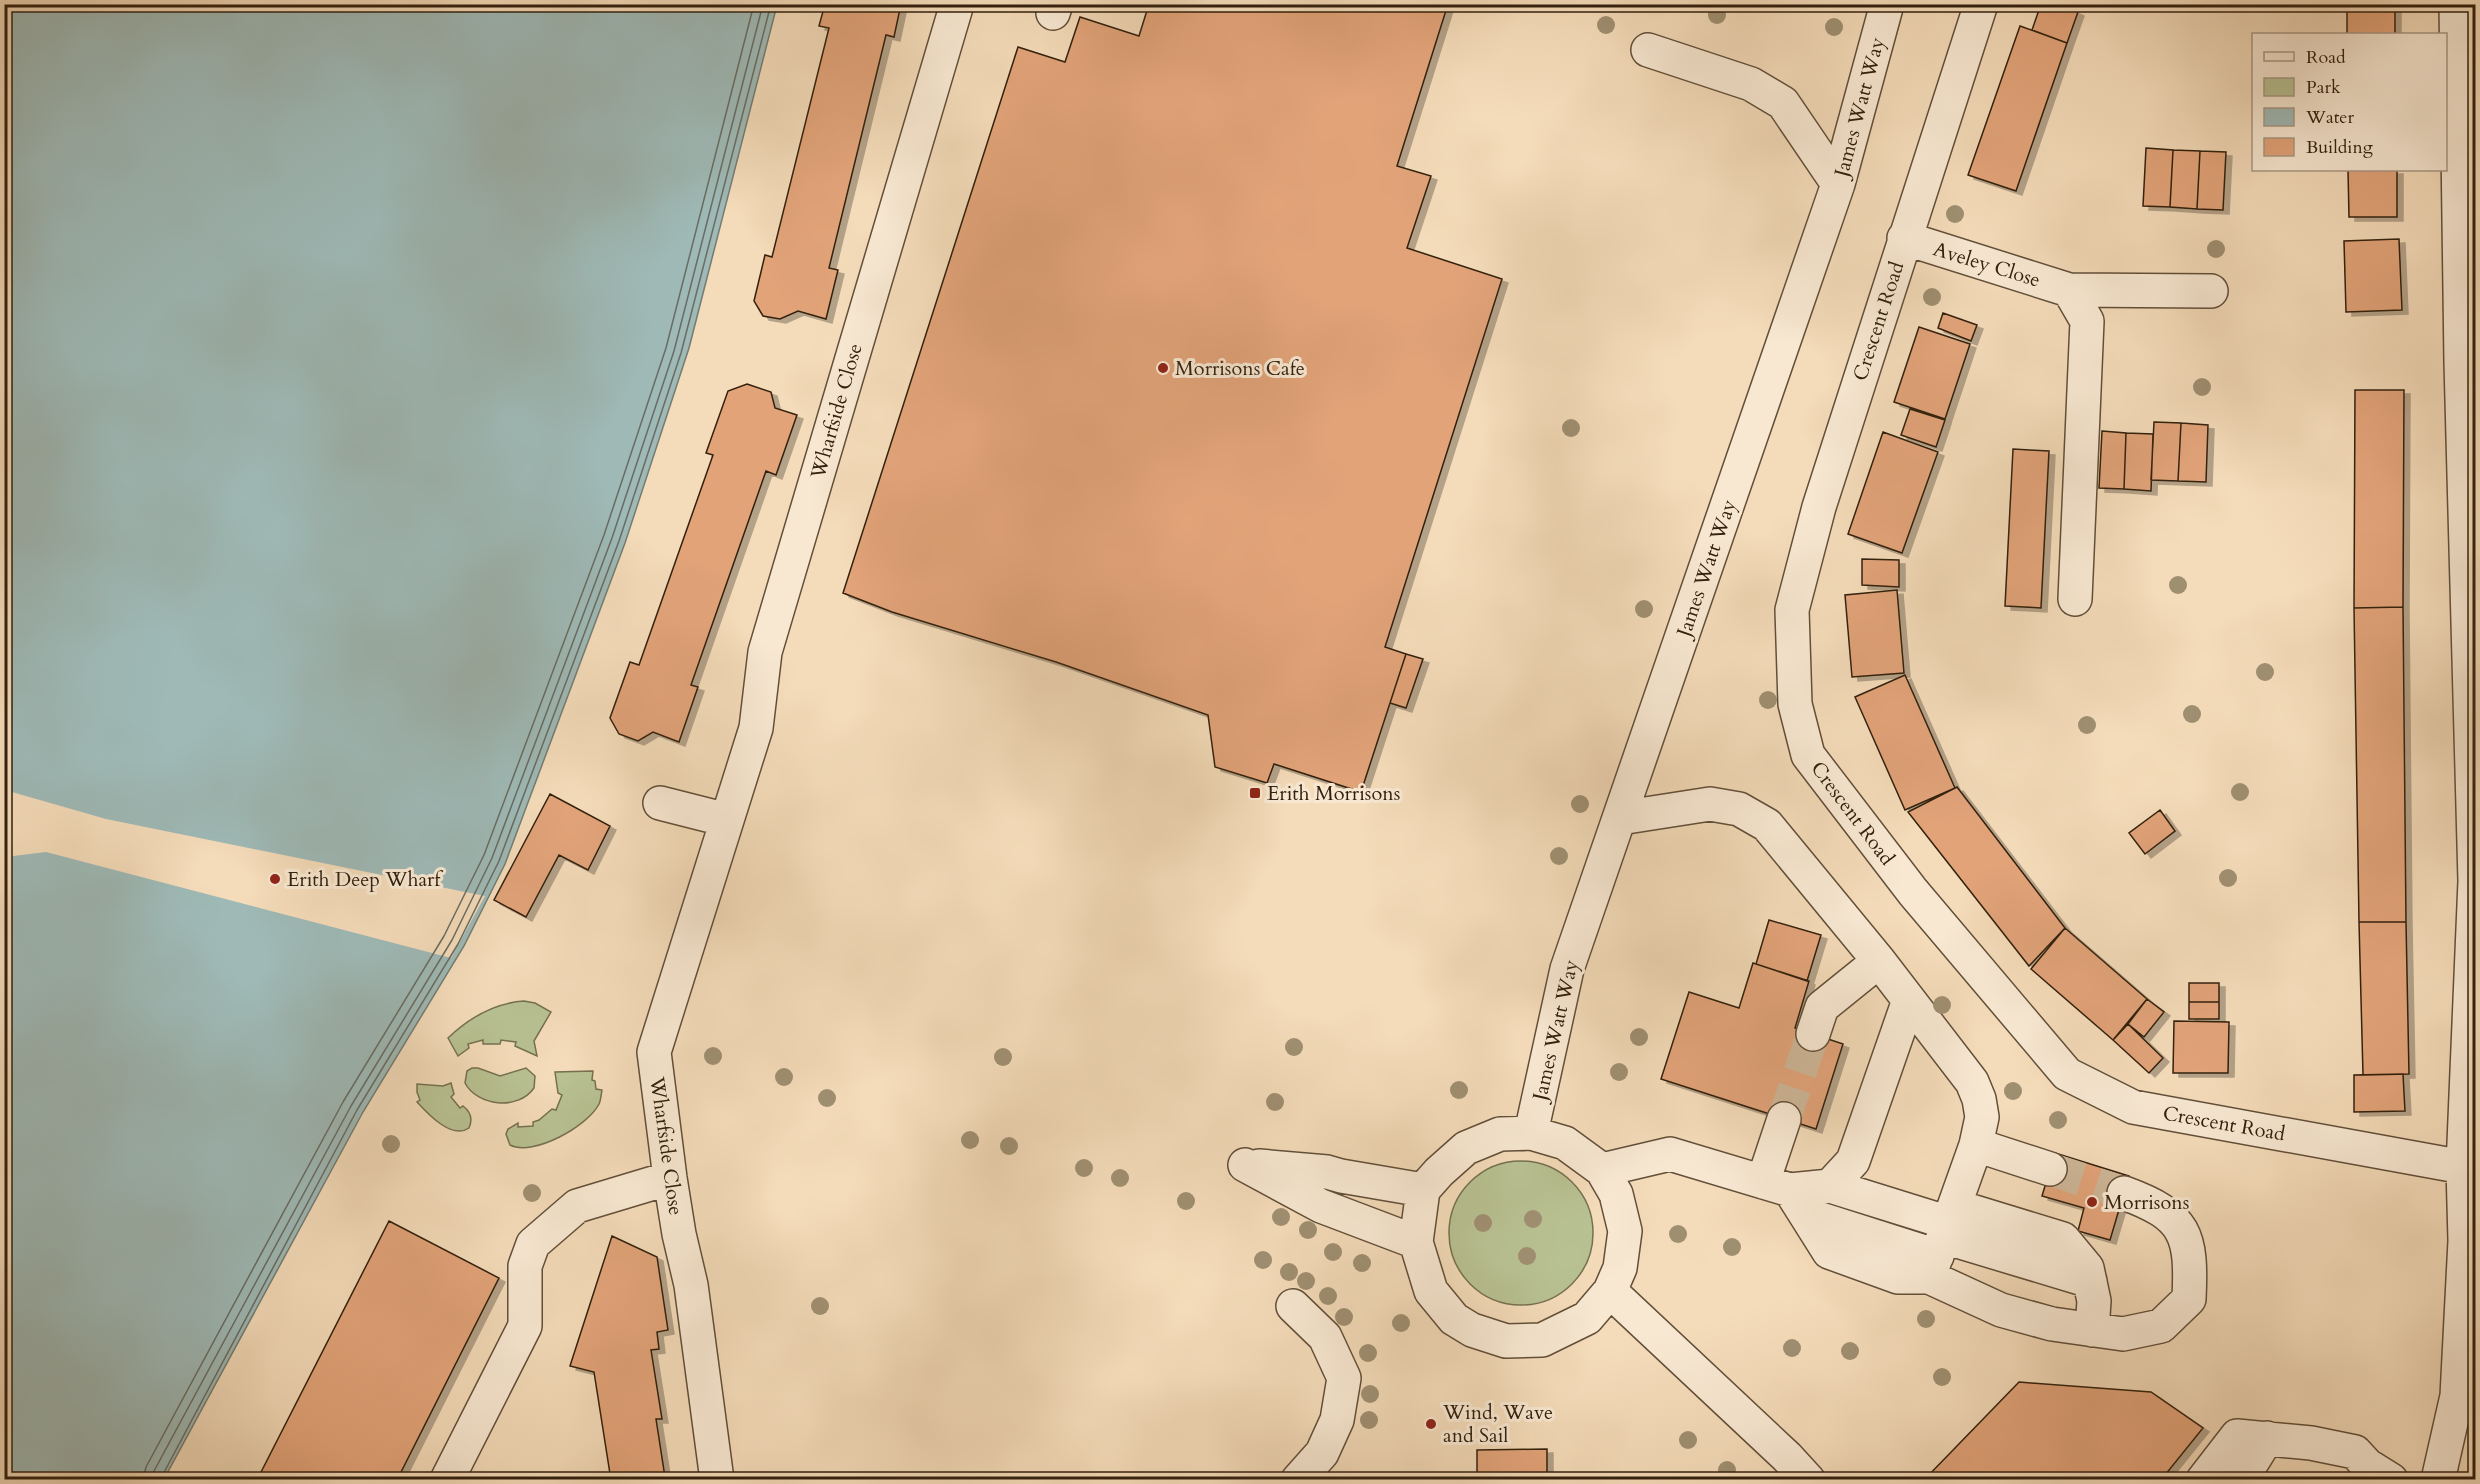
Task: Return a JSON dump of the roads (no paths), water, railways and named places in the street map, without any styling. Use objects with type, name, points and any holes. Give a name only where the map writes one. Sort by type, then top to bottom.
[{"type":"street","name":"Wharfside Close","points":[[717,1479],[691,1285],[679,1234],[670,1178],[654,1052],[756,729],[765,652],[957,4]]},
{"type":"street","name":"James Watt Way","points":[[1531,1133],[1567,969],[1838,184],[1887,4]]},
{"type":"street","name":"Crescent Road","points":[[1981,4],[1819,507],[1792,610],[1795,704],[1808,755],[1913,892],[2067,1074],[2133,1107],[2463,1167]]},
{"type":"street","points":[[2438,1479],[2457,1396],[2470,1242],[2463,1167],[2475,881],[2468,363],[2456,4]]},
{"type":"street","points":[[1648,50],[1751,84],[1783,103],[1838,184]]},
{"type":"street","name":"Aveley Close","points":[[1904,238],[2069,290],[2211,291]]},
{"type":"street","points":[[2069,290],[2087,321],[2075,599]]},
{"type":"street","points":[[660,803],[727,820]]},
{"type":"street","points":[[1602,1170],[1670,1154],[1786,1196],[1829,1252],[1898,1277],[1943,1240],[1976,1145],[1982,1117],[1979,1099],[1972,1082],[1879,961],[1767,825],[1739,809],[1710,804],[1620,818]]},
{"type":"street","points":[[1813,1034],[1822,1007],[1879,961]]},
{"type":"street","points":[[1786,1196],[1830,1186],[1853,1161],[1909,1000]]},
{"type":"street","points":[[1784,1119],[1786,1196]]},
{"type":"street","points":[[1531,1133],[1565,1143],[1602,1170],[1616,1194],[1625,1231],[1620,1268],[1610,1291],[1587,1318],[1542,1340],[1506,1341],[1472,1330],[1454,1319],[1431,1291],[1416,1242],[1423,1190],[1439,1172],[1466,1148],[1500,1134],[1531,1133]]},
{"type":"street","points":[[1976,1145],[2050,1169]]},
{"type":"street","points":[[1416,1242],[1322,1206],[1245,1165],[1327,1172],[1423,1190]]},
{"type":"street","points":[[447,1479],[525,1326],[525,1266],[533,1244],[577,1206],[670,1178]]},
{"type":"street","points":[[1830,1186],[1943,1240],[2001,1310],[2052,1324],[2123,1334],[2161,1326],[2189,1299],[2191,1260],[2183,1232],[2165,1210],[2124,1193]]},
{"type":"street","points":[[1943,1240],[2064,1239],[2087,1268],[2094,1301],[2092,1330]]},
{"type":"street","points":[[1610,1291],[1788,1457],[1808,1479]]},
{"type":"street","points":[[1293,1306],[1325,1337],[1344,1378],[1337,1420],[1322,1453],[1298,1479]]},
{"type":"street","points":[[2203,1479],[2237,1436],[2311,1443],[2355,1452],[2373,1475]]},
{"type":"street","points":[[2248,1478],[2267,1438]]},
{"type":"water","points":[[5,5],[777,5],[689,348],[625,543],[505,864],[464,946],[363,1112],[164,1479],[5,1480]]},
{"type":"tunnel","points":[[1784,1119],[1813,1034]]},
{"type":"tunnel","points":[[2050,1169],[2124,1193]]},
{"type":"place","name":"Morrisons Cafe","points":[[1163,368]]},
{"type":"place","name":"Erith Morrisons","points":[[1255,793]]},
{"type":"place","name":"Erith Deep Wharf","points":[[275,879]]},
{"type":"place","name":"Morrisons","points":[[2092,1202]]},
{"type":"place","name":"Wind, Wave and Sail","points":[[1431,1424]]}]
